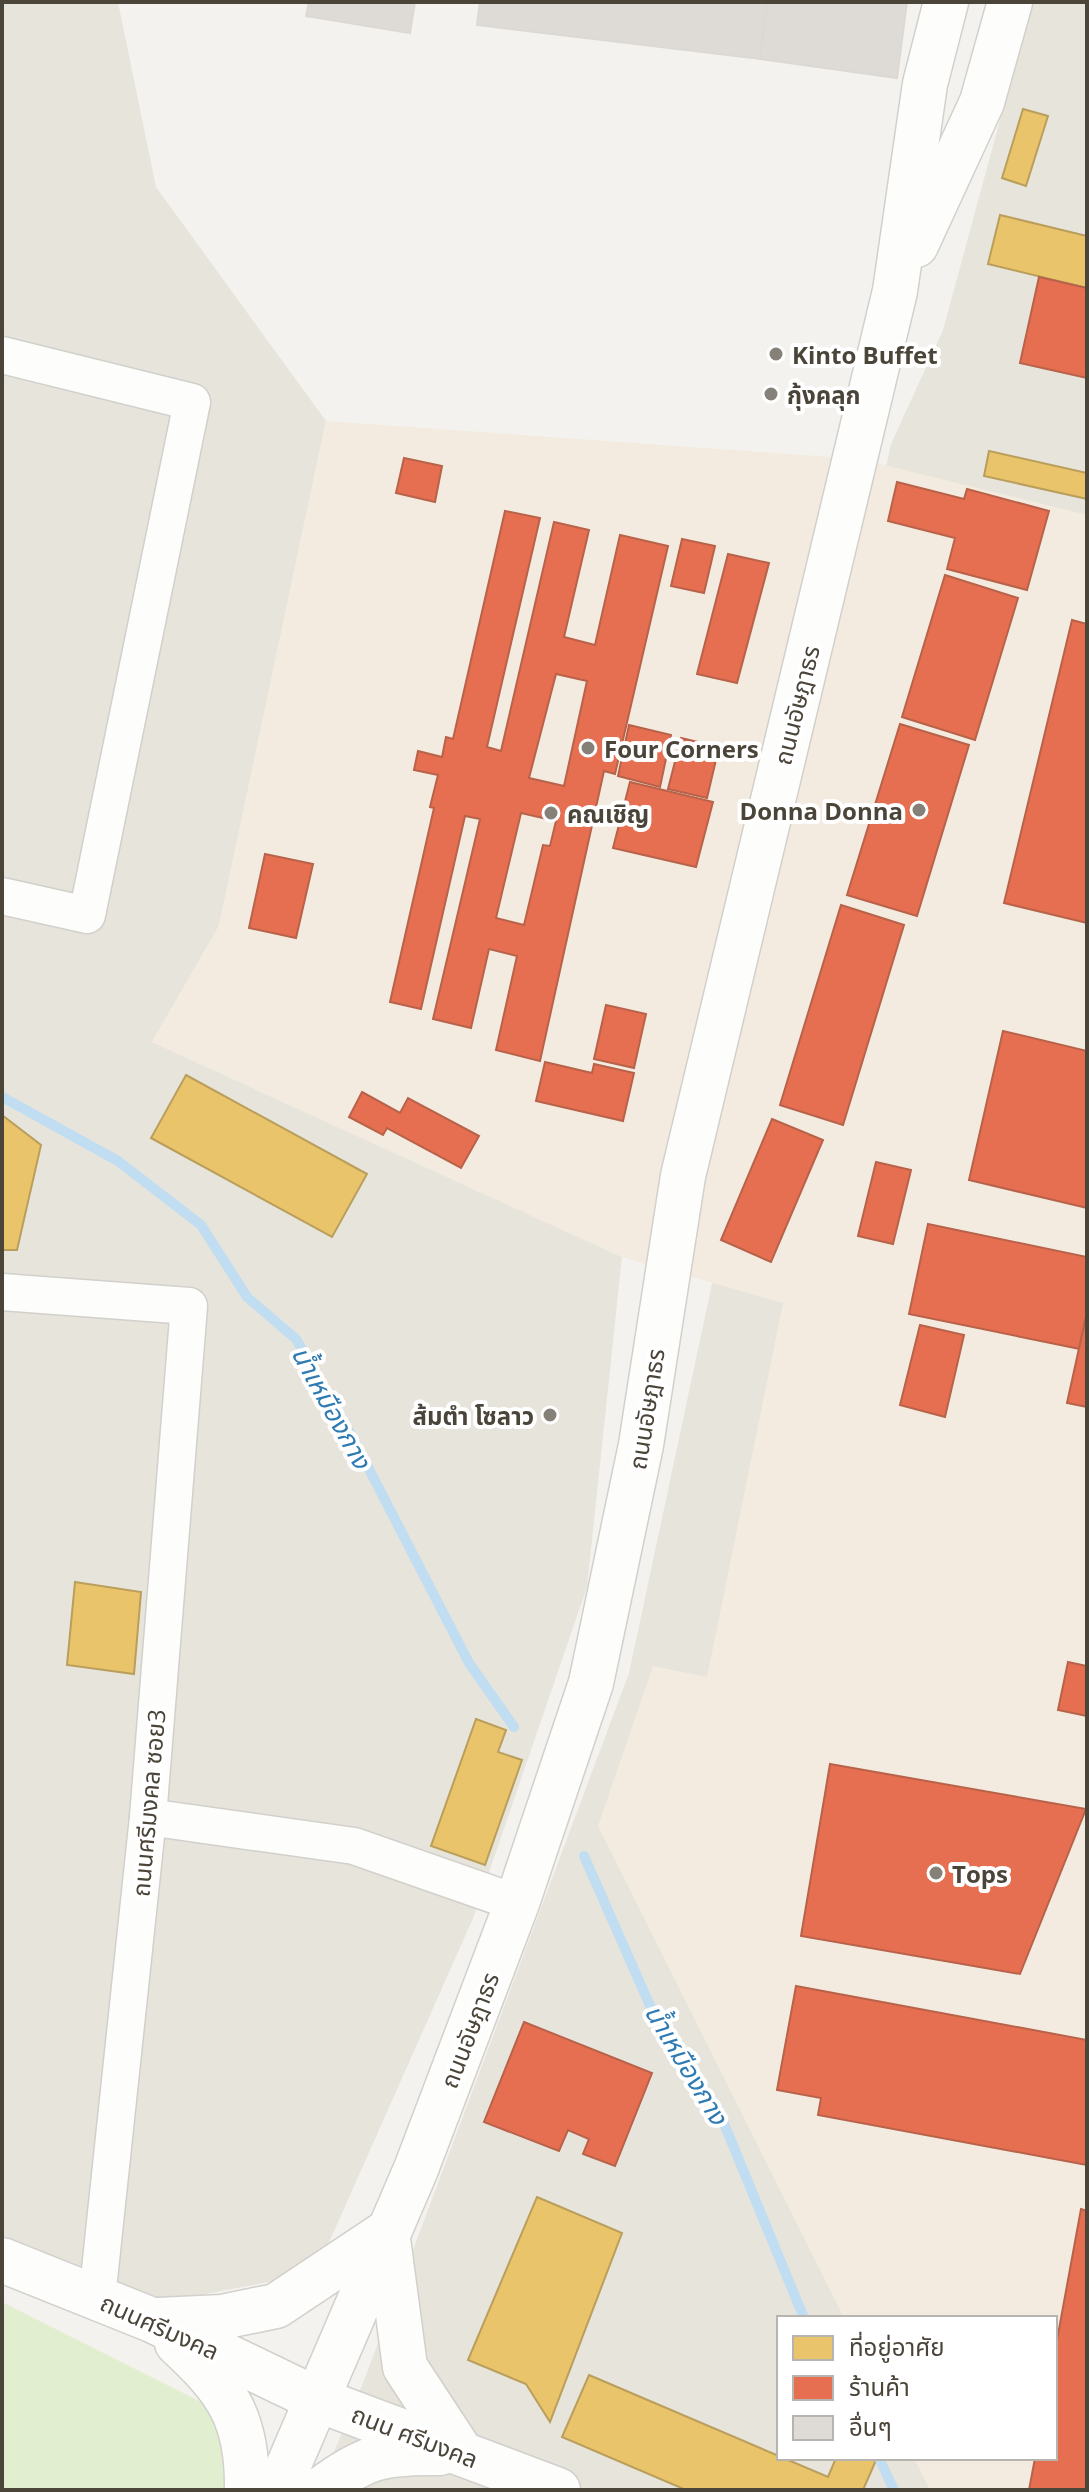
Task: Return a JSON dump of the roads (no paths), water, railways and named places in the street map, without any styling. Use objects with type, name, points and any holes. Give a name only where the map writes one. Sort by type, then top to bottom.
[{"type":"street","name":"ถนนอัษฎาธร","points":[[278,2490],[416,2169],[517,1903],[594,1668],[641,1445],[660,1311],[693,1129],[895,291],[925,84],[946,2]]},
{"type":"street","name":"ถนนอัษฎาธร","points":[[895,291],[982,102],[1010,2]]},
{"type":"street","points":[[2,355],[192,402],[87,915],[2,896]]},
{"type":"street","name":"ถนนศรีมงคล ซอย3","points":[[2,1292],[189,1306],[148,1817],[97,2298]]},
{"type":"street","points":[[148,1817],[354,1846],[517,1903]]},
{"type":"street","points":[[152,2320],[222,2317],[276,2306],[387,2232],[405,2367],[462,2454]]},
{"type":"street","name":"ถนนศรีมงคล","points":[[2,2260],[152,2320],[316,2399]]},
{"type":"street","points":[[152,2320],[196,2360],[229,2398],[243,2428],[247,2490]]},
{"type":"street","name":"ถนน ศรีมงคล","points":[[316,2399],[558,2490]]},
{"type":"street","points":[[320,2490],[352,2465],[393,2452],[462,2454]]},
{"type":"waterway","name":"น้ำเหมืองกาง","points":[[2,1097],[118,1161],[201,1225],[247,1297],[296,1339],[354,1440],[469,1663],[514,1727]]},
{"type":"waterway","name":"น้ำเหมืองกาง","points":[[584,1856],[655,2017],[718,2109],[803,2316]]},
{"type":"waterway","name":"น้ำเหมืองกาง","points":[[880,2460],[894,2490]]},
{"type":"place","name":"Kinto Buffet","points":[[776,354]]},
{"type":"place","name":"กุ้งคลุก","points":[[771,394]]},
{"type":"place","name":"Four Corners","points":[[588,748]]},
{"type":"place","name":"Donna Donna","points":[[919,810]]},
{"type":"place","name":"คณเชิญ","points":[[551,813]]},
{"type":"place","name":"ส้มตำ โซลาว","points":[[550,1415]]},
{"type":"place","name":"Tops","points":[[936,1873]]}]
